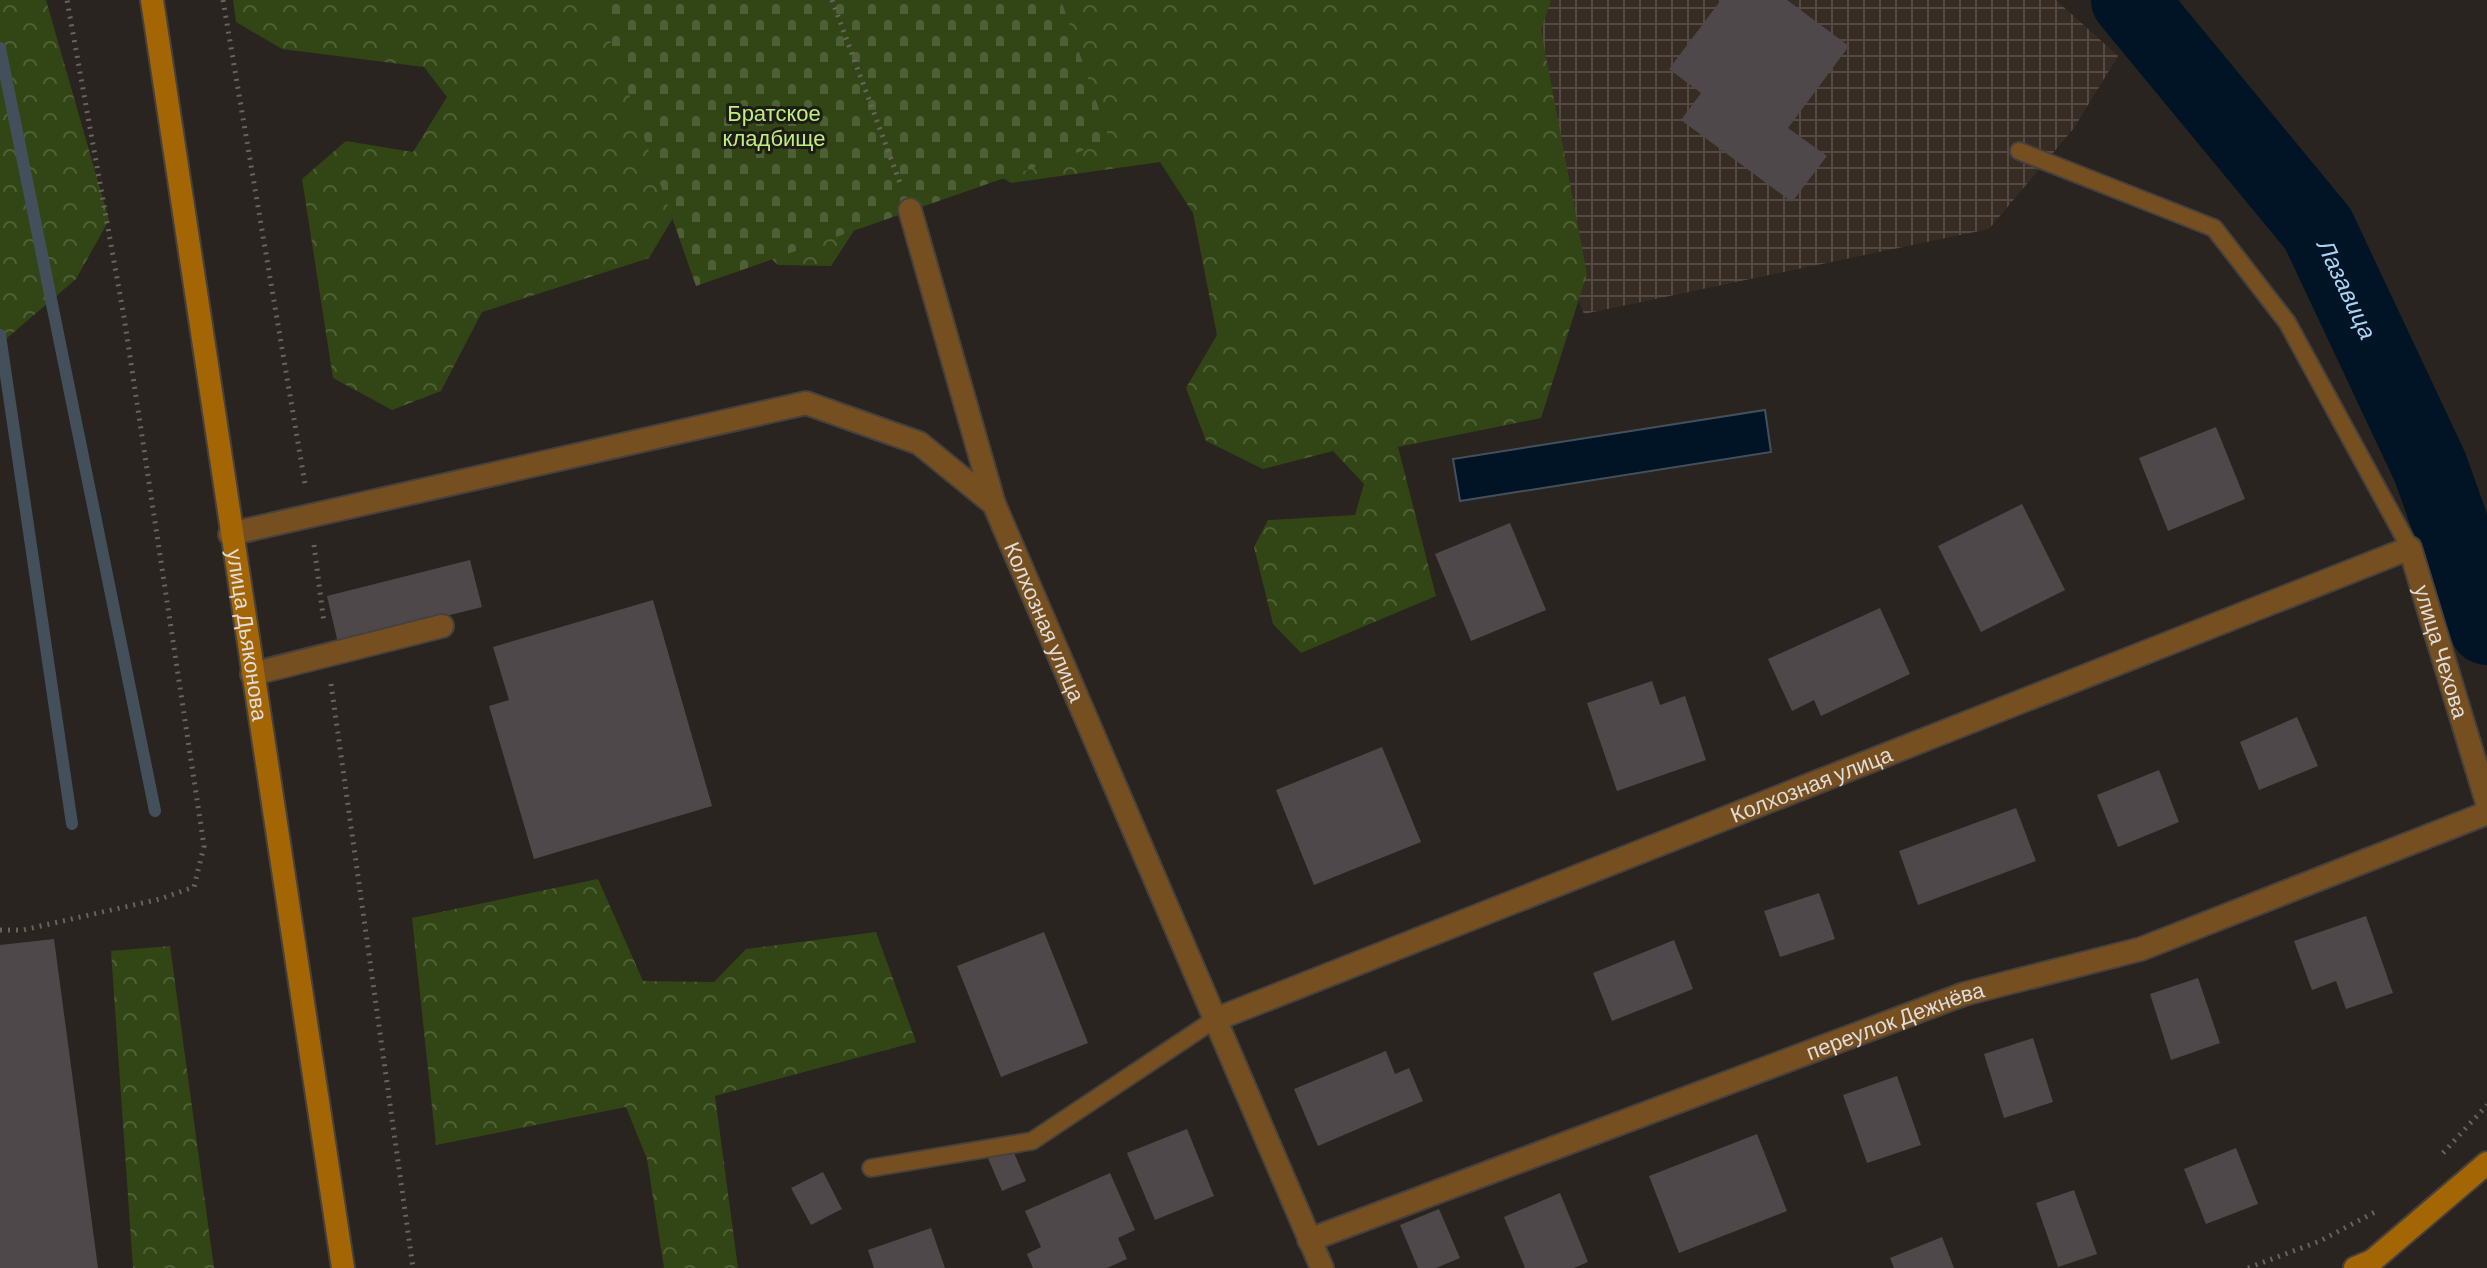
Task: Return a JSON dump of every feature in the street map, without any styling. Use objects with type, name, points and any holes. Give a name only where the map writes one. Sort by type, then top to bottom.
[{"type":"main road","name":"улица Дьяконова","points":[[152,0],[230,534],[343,1268]]},
{"type":"main road","points":[[2355,1268],[2372,1261],[2487,1163]]},
{"type":"street","name":"Колхозная улица","points":[[910,210],[994,504],[1322,1268]]},
{"type":"street","points":[[230,534],[806,403],[919,443],[994,504]]},
{"type":"street","name":"Колхозная улица","points":[[1214,1020],[2410,548]]},
{"type":"street","name":"улица Чехова","points":[[2410,548],[2487,802]]},
{"type":"street","points":[[252,674],[442,626]]},
{"type":"street","name":"переулок Дежнёва","points":[[1309,1240],[1964,994],[2141,949],[2487,813]]},
{"type":"lane","points":[[2019,151],[2214,228],[2287,322],[2410,548]]},
{"type":"lane","points":[[871,1168],[1032,1141],[1214,1020]]},
{"type":"path","points":[[0,930],[23,930],[160,899],[194,887],[204,846],[124,317],[67,0]]},
{"type":"path","points":[[832,0],[910,210]]},
{"type":"path","points":[[2432,1164],[2487,1105]]},
{"type":"path","points":[[2248,1268],[2320,1241],[2374,1213],[2386,1203]]},
{"type":"shaded area","points":[[1455,0],[2056,0],[2118,56],[2074,128],[1989,229],[1584,314]]},
{"type":"green space","points":[[0,0],[46,0],[109,220],[76,279],[0,344]]},
{"type":"green space","points":[[233,0],[756,0],[857,226],[831,266],[778,265],[707,199],[676,213],[649,258],[482,312],[441,391],[392,410],[333,378],[302,179],[346,141],[413,152],[447,97],[424,67],[282,49],[236,22]]},
{"type":"green space","name":"Братское кладбище","points":[[596,0],[1061,0],[1110,141],[696,286]]},
{"type":"green space","points":[[899,0],[1551,0],[1541,30],[1587,274],[1541,418],[1398,447],[1436,596],[1301,653],[1273,624],[1254,547],[1268,520],[1355,515],[1364,484],[1333,451],[1263,469],[1206,441],[1186,388],[1217,335],[1193,213],[1160,162],[1011,183],[975,161]]},
{"type":"green space","points":[[598,879],[643,981],[714,982],[746,949],[876,932],[916,1042],[715,1096],[738,1268],[664,1268],[647,1159],[626,1107],[436,1145],[412,918]]},
{"type":"green space","points":[[170,946],[214,1268],[133,1268],[111,951]]},
{"type":"water","points":[[1765,410],[1771,452],[1460,501],[1453,459]]},
{"type":"building","points":[[1721,0],[1787,0],[1849,46],[1788,128],[1827,156],[1792,202],[1681,120],[1701,93],[1669,69]]},
{"type":"building","points":[[2216,427],[2245,499],[2168,531],[2139,458]]},
{"type":"building","points":[[2022,504],[2065,590],[1981,632],[1938,546]]},
{"type":"building","points":[[1510,523],[1546,610],[1471,641],[1435,554]]},
{"type":"building","points":[[470,560],[482,607],[338,643],[327,596]]},
{"type":"building","points":[[653,600],[712,806],[534,859],[489,706],[509,700],[493,647]]},
{"type":"building","points":[[1880,608],[1910,674],[1821,716],[1814,700],[1792,711],[1768,659]]},
{"type":"building","points":[[1652,681],[1660,705],[1685,696],[1706,760],[1617,791],[1587,703]]},
{"type":"building","points":[[2297,717],[2318,766],[2259,790],[2240,742]]},
{"type":"building","points":[[1382,747],[1421,842],[1314,885],[1276,790]]},
{"type":"building","points":[[2159,770],[2179,822],[2118,847],[2097,795]]},
{"type":"building","points":[[2016,808],[2036,861],[1918,905],[1899,851]]},
{"type":"building","points":[[1819,893],[1835,939],[1780,957],[1764,911]]},
{"type":"building","points":[[2366,916],[2393,993],[2346,1009],[2336,981],[2312,990],[2294,941]]},
{"type":"building","points":[[1044,932],[1088,1043],[1001,1077],[957,966]]},
{"type":"building","points":[[54,939],[98,1268],[0,1268],[0,945]]},
{"type":"building","points":[[1674,940],[1693,989],[1612,1021],[1593,973]]},
{"type":"building","points":[[2198,978],[2220,1043],[2171,1060],[2150,994]]},
{"type":"building","points":[[2033,1038],[2053,1102],[2004,1118],[1984,1054]]},
{"type":"building","points":[[1386,1051],[1395,1074],[1409,1068],[1423,1101],[1318,1146],[1294,1089]]},
{"type":"building","points":[[1897,1076],[1921,1145],[1867,1163],[1843,1095]]},
{"type":"building","points":[[1187,1129],[1214,1196],[1155,1220],[1127,1153]]},
{"type":"building","points":[[1757,1134],[1787,1211],[1679,1253],[1649,1176]]},
{"type":"building","points":[[1012,1148],[1026,1181],[1002,1191],[988,1158]]},
{"type":"building","points":[[2236,1148],[2258,1204],[2206,1224],[2184,1169]]},
{"type":"building","points":[[823,1172],[842,1209],[811,1225],[791,1188]]},
{"type":"building","points":[[1110,1173],[1135,1230],[1118,1238],[1127,1259],[1107,1268],[1033,1268],[1027,1254],[1041,1247],[1025,1211]]},
{"type":"building","points":[[2074,1190],[2097,1254],[2058,1267],[2036,1203]]},
{"type":"building","points":[[1560,1193],[1588,1262],[1574,1268],[1525,1268],[1504,1217]]},
{"type":"building","points":[[1439,1209],[1460,1258],[1436,1268],[1418,1268],[1400,1225]]},
{"type":"building","points":[[931,1228],[945,1268],[874,1268],[868,1250]]},
{"type":"building","points":[[1942,1237],[1954,1268],[1894,1268],[1890,1258]]},
{"type":"waterway","name":"Лазавица","points":[[2129,0],[2318,229],[2430,467],[2487,627]]},
{"type":"waterway","points":[[0,48],[155,811]]},
{"type":"waterway","points":[[0,335],[72,824]]}]
